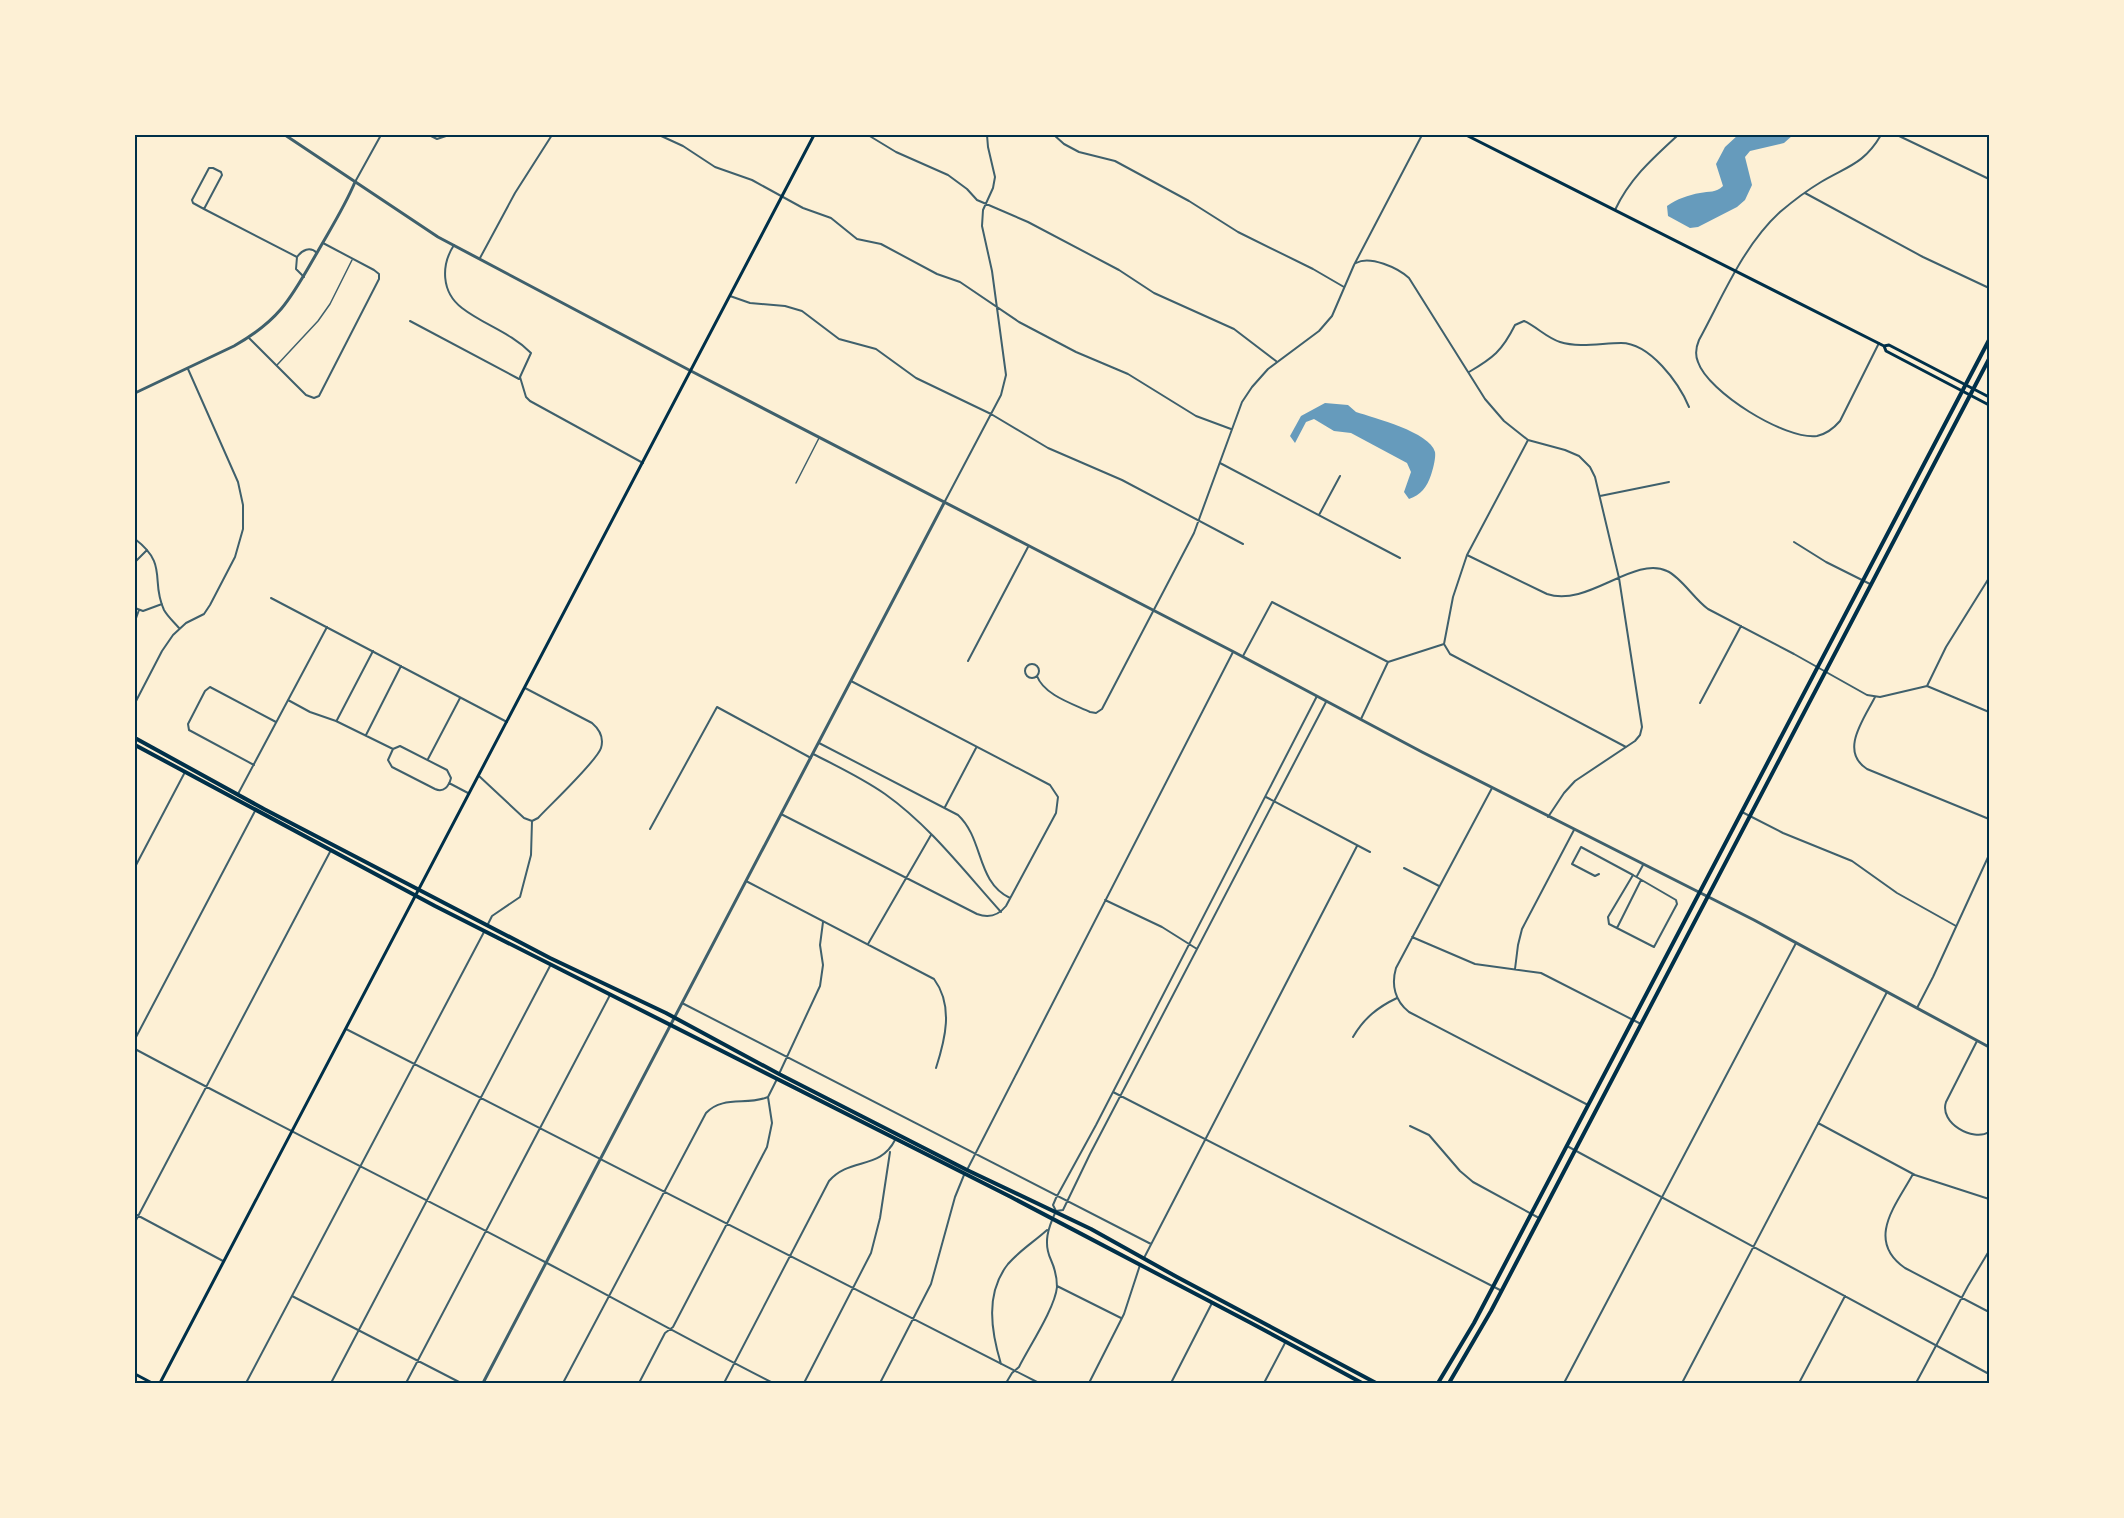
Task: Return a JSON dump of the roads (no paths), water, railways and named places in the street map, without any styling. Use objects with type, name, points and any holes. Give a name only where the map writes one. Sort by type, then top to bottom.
[{"type":"main road","points":[[160,1383],[814,135]]},
{"type":"main road","points":[[1466,135],[1879,343],[1886,351],[1989,405]]},
{"type":"main road","points":[[1438,1383],[1466,1338],[1493,1287],[1989,340]]},
{"type":"main road","points":[[1884,346],[1889,345],[1989,397]]},
{"type":"main road","points":[[1449,1383],[1501,1291],[1989,359]]},
{"type":"main road","points":[[135,738],[238,795],[487,925],[674,1017],[896,1139],[1091,1229],[1376,1383]]},
{"type":"main road","points":[[135,745],[416,896],[966,1172],[1362,1383]]},
{"type":"main road","points":[[135,1374],[152,1383]]},
{"type":"street","points":[[285,135],[454,245],[819,438],[1492,788],[1708,896],[1989,1047]]},
{"type":"street","points":[[135,393],[249,338],[280,312],[304,277],[381,135]]},
{"type":"street","points":[[429,135],[435,138],[449,135]]},
{"type":"street","points":[[480,258],[518,189],[552,135]]},
{"type":"street","points":[[659,135],[683,146],[715,167],[752,180],[803,208],[831,218],[856,239],[881,244],[937,274],[960,282],[1019,322],[1140,381],[1196,416],[1232,430]]},
{"type":"street","points":[[868,135],[896,152],[948,175],[967,189],[977,200],[1028,222],[1110,265],[1154,293],[1234,329],[1276,361]]},
{"type":"street","points":[[483,1383],[1001,395],[1006,375],[992,271],[982,226],[982,215],[995,177],[987,135]]},
{"type":"street","points":[[1054,135],[1079,152],[1114,161],[1189,201],[1247,237],[1344,287]]},
{"type":"street","points":[[1037,676],[1033,678],[1028,676],[1027,667],[1032,664],[1037,666],[1039,671],[1037,676],[1041,684],[1049,691],[1090,712],[1098,712],[1104,706],[1199,521],[1239,408],[1260,376],[1276,361],[1324,327],[1337,308],[1355,264],[1422,135]]},
{"type":"street","points":[[1615,210],[1639,172],[1678,135]]},
{"type":"street","points":[[1879,343],[1842,417],[1832,429],[1821,435],[1808,436],[1789,431],[1744,409],[1702,371],[1697,359],[1698,342],[1761,232],[1778,214],[1805,193],[1860,161],[1872,150],[1881,135]]},
{"type":"street","points":[[1897,135],[1989,179]]},
{"type":"street","points":[[204,209],[222,175],[212,167],[192,200],[194,203],[204,209],[297,257]]},
{"type":"street","points":[[1805,193],[1910,250],[1989,288]]},
{"type":"street","points":[[249,338],[306,395],[314,398],[319,396],[380,279],[379,274],[374,270],[323,243]]},
{"type":"street","points":[[454,245],[444,267],[451,294],[461,307],[510,335],[530,351],[531,355],[520,376],[526,397],[643,463]]},
{"type":"street","points":[[304,277],[296,269],[297,257],[302,251],[308,249],[317,253]]},
{"type":"street","points":[[1355,264],[1361,260],[1369,260],[1400,271],[1409,278],[1496,412],[1528,440],[1565,450],[1582,459],[1595,477],[1619,578],[1642,724],[1638,738],[1575,781],[1548,817]]},
{"type":"street","points":[[730,296],[754,304],[796,308],[835,337],[876,349],[907,374],[991,414],[1048,448],[1116,478],[1243,544]]},
{"type":"street","points":[[411,321],[520,380]]},
{"type":"street","points":[[1468,372],[1498,354],[1515,325],[1524,321],[1561,342],[1625,343],[1640,347],[1682,391],[1689,407]]},
{"type":"street","points":[[135,703],[162,651],[179,628],[204,614],[237,552],[242,534],[244,514],[242,495],[236,476],[187,368]]},
{"type":"street","points":[[1528,440],[1467,555],[1453,597],[1444,644],[1450,654],[1626,747]]},
{"type":"street","points":[[1220,463],[1400,558]]},
{"type":"street","points":[[1319,515],[1340,476]]},
{"type":"street","points":[[1600,496],[1669,482]]},
{"type":"street","points":[[135,539],[155,560],[162,604],[169,617],[179,628]]},
{"type":"street","points":[[1794,542],[1871,585]]},
{"type":"street","points":[[968,661],[1029,546]]},
{"type":"street","points":[[135,562],[147,550]]},
{"type":"street","points":[[1467,555],[1555,597],[1574,596],[1646,568],[1667,571],[1676,577],[1702,606],[1862,693],[1875,697],[1927,686],[1989,712]]},
{"type":"street","points":[[1927,686],[1946,647],[1989,578]]},
{"type":"street","points":[[271,598],[507,722]]},
{"type":"street","points":[[1243,657],[1272,602],[1388,662],[1444,644]]},
{"type":"street","points":[[135,608],[140,610],[162,604]]},
{"type":"street","points":[[135,621],[140,610]]},
{"type":"street","points":[[1700,703],[1741,626]]},
{"type":"street","points":[[238,795],[327,627]]},
{"type":"street","points":[[336,721],[373,651]]},
{"type":"street","points":[[880,1383],[935,1273],[955,1197],[974,1153],[1234,652]]},
{"type":"street","points":[[1360,719],[1388,662]]},
{"type":"street","points":[[366,735],[401,666]]},
{"type":"street","points":[[781,814],[981,916],[992,916],[1001,912],[1010,898],[1056,811],[1058,802],[1055,792],[1048,784],[851,681]]},
{"type":"street","points":[[254,765],[189,730],[188,724],[205,691],[209,688],[276,722]]},
{"type":"street","points":[[479,776],[524,818],[532,821],[538,818],[597,755],[602,742],[599,731],[592,723],[525,688]]},
{"type":"street","points":[[1056,1212],[1053,1205],[1317,696]]},
{"type":"street","points":[[1875,697],[1854,741],[1854,752],[1860,764],[1867,770],[1989,819]]},
{"type":"street","points":[[427,759],[460,698]]},
{"type":"street","points":[[288,700],[393,749]]},
{"type":"street","points":[[1001,1364],[992,1326],[995,1291],[1008,1264],[1047,1229],[1056,1212],[1063,1210],[1069,1201],[1121,1096],[1327,701]]},
{"type":"street","points":[[650,829],[717,707],[870,784],[900,806],[931,834],[1001,912]]},
{"type":"street","points":[[819,743],[945,807],[961,818],[970,830],[984,871],[991,883],[1002,894],[1010,898]]},
{"type":"street","points":[[400,746],[427,759],[447,770],[451,776],[447,788],[438,791],[392,767],[388,760],[393,749],[400,746]]},
{"type":"street","points":[[945,807],[976,747]]},
{"type":"street","points":[[135,867],[185,772]]},
{"type":"street","points":[[449,783],[469,794]]},
{"type":"street","points":[[1492,788],[1412,937],[1394,974],[1394,989],[1397,998],[1409,1012],[1588,1105]]},
{"type":"street","points":[[1266,796],[1370,852]]},
{"type":"street","points":[[135,1040],[255,810]]},
{"type":"street","points":[[1742,813],[1783,833],[1852,861],[1897,893],[1956,926]]},
{"type":"street","points":[[487,925],[492,916],[520,897],[531,855],[532,821]]},
{"type":"street","points":[[1515,969],[1518,945],[1524,925],[1574,830]]},
{"type":"street","points":[[868,944],[931,834]]},
{"type":"street","points":[[1144,1258],[1357,846]]},
{"type":"street","points":[[1599,874],[1595,876],[1572,864],[1581,847],[1637,876],[1675,898],[1677,904],[1654,947],[1609,924],[1608,917],[1633,875]]},
{"type":"street","points":[[135,1222],[330,850]]},
{"type":"street","points":[[1917,1008],[1989,855]]},
{"type":"street","points":[[1637,876],[1643,864]]},
{"type":"street","points":[[1404,868],[1439,886]]},
{"type":"street","points":[[1617,928],[1641,880]]},
{"type":"street","points":[[746,881],[930,976],[938,985],[944,1000],[946,1033],[936,1068]]},
{"type":"street","points":[[1105,900],[1162,927],[1197,949]]},
{"type":"street","points":[[639,1383],[770,1141],[772,1123],[768,1096],[788,1058],[821,983],[823,965],[820,945],[823,921]]},
{"type":"street","points":[[246,1383],[484,930]]},
{"type":"street","points":[[1412,937],[1475,964],[1542,973],[1641,1024]]},
{"type":"street","points":[[1564,1383],[1796,943]]},
{"type":"street","points":[[331,1383],[552,964]]},
{"type":"street","points":[[1682,1383],[1887,991]]},
{"type":"street","points":[[406,1383],[611,994]]},
{"type":"street","points":[[1353,1037],[1361,1024],[1374,1011],[1397,998]]},
{"type":"street","points":[[682,1003],[1151,1244]]},
{"type":"street","points":[[346,1029],[1039,1383]]},
{"type":"street","points":[[1977,1041],[1945,1104],[1944,1113],[1949,1122],[1976,1136],[1989,1132]]},
{"type":"street","points":[[135,1049],[546,1262],[609,1298],[773,1383]]},
{"type":"street","points":[[1113,1092],[1501,1291]]},
{"type":"street","points":[[563,1383],[703,1116],[722,1102],[752,1102],[768,1096]]},
{"type":"street","points":[[1818,1123],[1913,1174],[1989,1199]]},
{"type":"street","points":[[1410,1126],[1430,1135],[1460,1171],[1473,1182],[1539,1218]]},
{"type":"street","points":[[804,1383],[869,1257],[877,1233],[890,1150],[896,1139]]},
{"type":"street","points":[[1567,1146],[1989,1374]]},
{"type":"street","points":[[724,1383],[828,1183],[847,1167],[875,1160],[890,1150]]},
{"type":"street","points":[[1913,1174],[1888,1219],[1885,1231],[1887,1246],[1893,1257],[1902,1265],[1989,1312]]},
{"type":"street","points":[[137,1215],[224,1261]]},
{"type":"street","points":[[1006,1383],[1019,1367],[1053,1302],[1057,1286],[1047,1247],[1047,1229]]},
{"type":"street","points":[[1916,1383],[1961,1297],[1989,1251]]},
{"type":"street","points":[[1089,1383],[1122,1319],[1140,1264]]},
{"type":"street","points":[[1057,1286],[1122,1319]]},
{"type":"street","points":[[292,1296],[461,1383]]},
{"type":"street","points":[[1799,1383],[1845,1296]]},
{"type":"street","points":[[1171,1383],[1213,1302]]},
{"type":"street","points":[[1264,1383],[1286,1341]]},
{"type":"lane","points":[[276,366],[318,321],[330,304],[353,259]]},
{"type":"lane","points":[[796,483],[819,438]]},
{"type":"water","points":[[1738,135],[1793,135],[1784,143],[1750,151],[1745,157],[1752,185],[1745,200],[1737,207],[1698,227],[1690,228],[1668,216],[1667,206],[1675,201],[1691,195],[1715,191],[1723,186],[1716,164],[1725,147]]},
{"type":"water","points":[[1325,403],[1348,405],[1356,412],[1413,432],[1431,445],[1435,452],[1435,460],[1433,470],[1423,490],[1409,499],[1404,492],[1411,472],[1407,463],[1351,433],[1334,431],[1314,419],[1306,422],[1295,443],[1290,436],[1301,416]]}]
